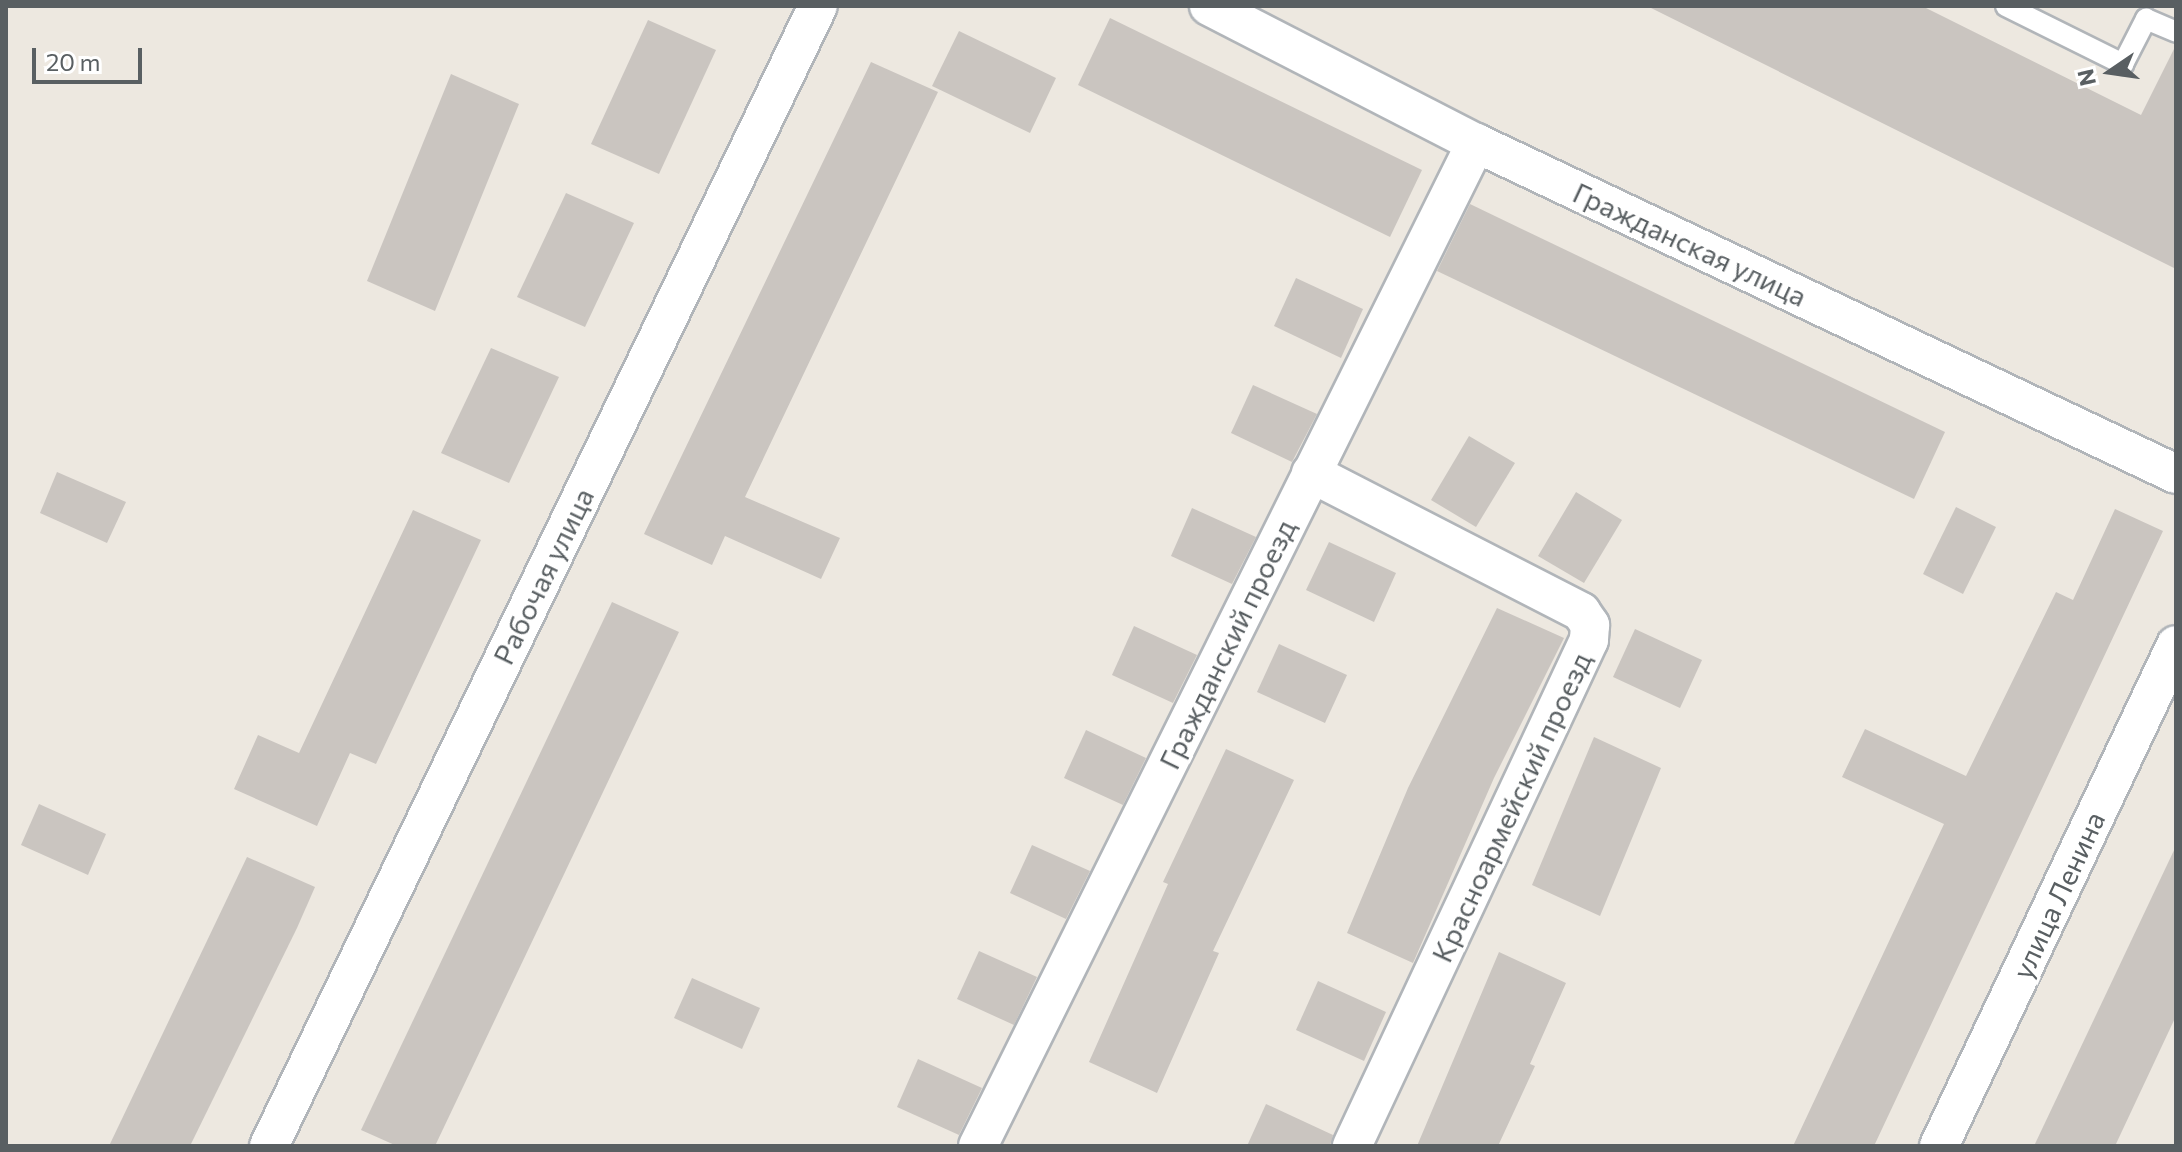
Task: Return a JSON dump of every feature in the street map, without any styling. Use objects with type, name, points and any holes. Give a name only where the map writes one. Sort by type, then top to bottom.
[{"type":"street","name":"Рабочая улица","points":[[269,1146],[818,6]]},
{"type":"street","name":"Гражданская улица","points":[[1209,6],[1258,17],[1476,143],[2176,474]]},
{"type":"street","name":"Гражданский проезд","points":[[978,1146],[1476,143]]},
{"type":"street","name":"Красноармейский проезд","points":[[1311,473],[1581,612],[1590,625],[1589,640],[1352,1146]]},
{"type":"street","name":"улица Ленина","points":[[1939,1146],[2176,645]]},
{"type":"lane","points":[[2006,6],[2123,64],[2148,12],[2176,32]]},
{"type":"building","points":[[1647,6],[1922,6],[2141,115],[2176,45],[2176,269]]},
{"type":"building","points":[[1110,18],[1422,170],[1390,237],[1078,85]]},
{"type":"building","points":[[648,20],[716,50],[659,174],[591,144]]},
{"type":"building","points":[[959,31],[1056,78],[1030,133],[932,86]]},
{"type":"building","points":[[871,62],[938,92],[745,497],[840,538],[821,579],[725,536],[712,565],[644,534]]},
{"type":"building","points":[[451,74],[519,104],[435,311],[367,281]]},
{"type":"building","points":[[566,193],[634,223],[585,327],[517,297]]},
{"type":"building","points":[[1470,204],[1945,432],[1914,499],[1437,271]]},
{"type":"building","points":[[1296,278],[1363,309],[1341,358],[1274,326]]},
{"type":"building","points":[[491,348],[559,377],[509,483],[441,453]]},
{"type":"building","points":[[1253,385],[1317,414],[1292,462],[1231,433]]},
{"type":"building","points":[[1469,436],[1515,463],[1476,527],[1431,500]]},
{"type":"building","points":[[57,472],[126,502],[107,543],[40,513]]},
{"type":"building","points":[[1576,492],[1622,520],[1584,583],[1538,556]]},
{"type":"building","points":[[1956,507],[1996,527],[1963,594],[1923,574]]},
{"type":"building","points":[[1192,508],[1256,537],[1232,584],[1171,556]]},
{"type":"building","points":[[2115,509],[2163,531],[1874,1146],[1793,1146],[1944,824],[1842,777],[1865,729],[1966,776],[2056,592],[2073,600]]},
{"type":"building","points":[[413,510],[481,540],[376,764],[350,753],[317,826],[234,789],[258,735],[299,753]]},
{"type":"building","points":[[1329,542],[1396,573],[1374,622],[1306,590]]},
{"type":"building","points":[[612,602],[679,632],[435,1146],[397,1146],[361,1130]]},
{"type":"building","points":[[1497,608],[1564,638],[1494,778],[1413,963],[1347,933],[1408,788]]},
{"type":"building","points":[[1134,626],[1197,655],[1173,703],[1112,675]]},
{"type":"building","points":[[1635,629],[1702,660],[1680,708],[1613,677]]},
{"type":"building","points":[[1279,644],[1347,675],[1325,723],[1257,692]]},
{"type":"building","points":[[1086,730],[1146,758],[1123,805],[1064,778]]},
{"type":"building","points":[[1594,737],[1661,768],[1600,916],[1532,885]]},
{"type":"building","points":[[1226,749],[1294,780],[1213,951],[1219,953],[1157,1093],[1089,1062],[1168,884],[1163,882]]},
{"type":"building","points":[[39,804],[106,834],[88,875],[21,845]]},
{"type":"building","points":[[1032,845],[1090,871],[1066,919],[1010,893]]},
{"type":"building","points":[[2176,846],[2176,1016],[2115,1146],[2034,1146]]},
{"type":"building","points":[[247,857],[315,887],[297,928],[190,1146],[109,1146]]},
{"type":"building","points":[[979,951],[1037,977],[1014,1025],[957,999]]},
{"type":"building","points":[[1499,952],[1566,983],[1530,1064],[1535,1066],[1498,1146],[1417,1146]]},
{"type":"building","points":[[692,978],[760,1008],[742,1049],[674,1018]]},
{"type":"building","points":[[1318,981],[1386,1012],[1364,1061],[1296,1030]]},
{"type":"building","points":[[918,1059],[982,1088],[959,1135],[897,1107]]},
{"type":"building","points":[[1266,1104],[1333,1135],[1330,1146],[1247,1146]]}]
